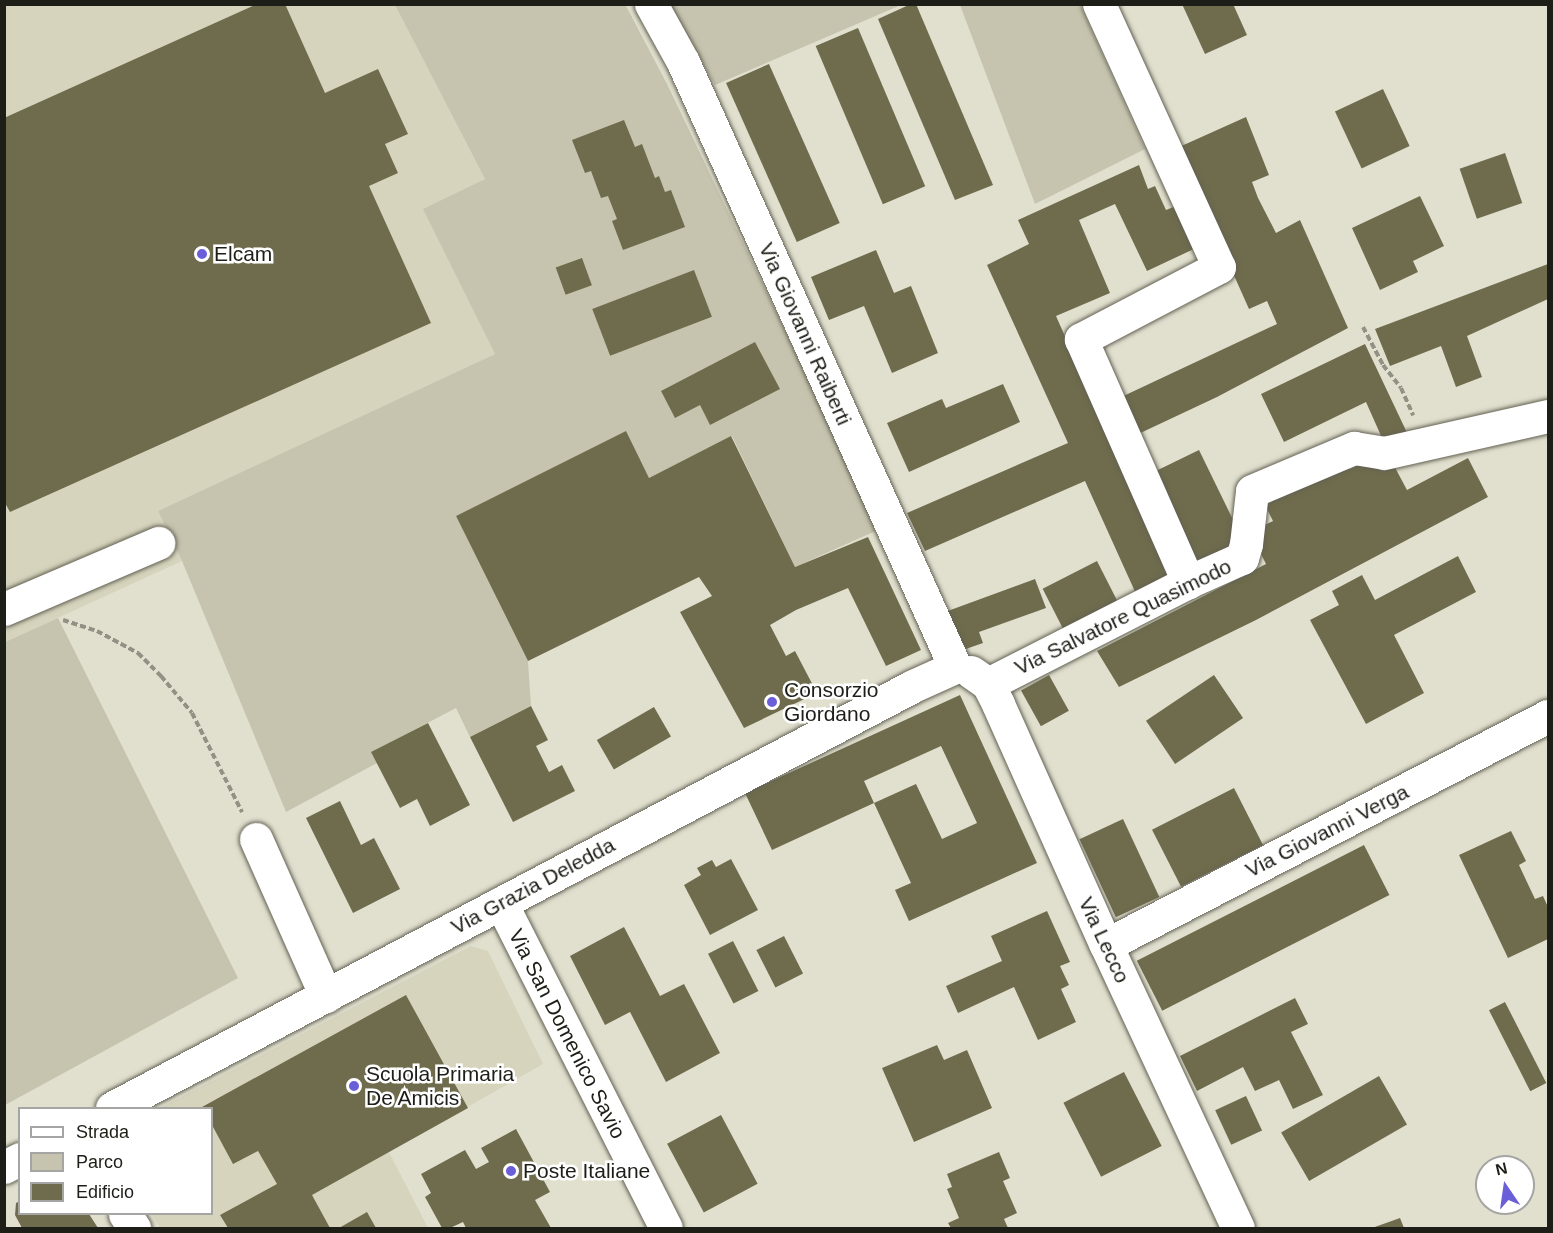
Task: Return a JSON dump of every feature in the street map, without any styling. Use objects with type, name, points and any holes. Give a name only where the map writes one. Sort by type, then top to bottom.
[{"type":"street","name":"Via Giovanni Raiberti","points":[[651,4],[683,62],[955,667]]},
{"type":"street","points":[[1099,4],[1219,267],[1081,339],[1188,582]]},
{"type":"street","name":"Via Salvatore Quasimodo","points":[[988,684],[1188,582],[1242,558],[1246,544],[1252,491],[1354,448],[1384,453],[1548,416]]},
{"type":"street","points":[[4,609],[158,543]]},
{"type":"street","points":[[955,667],[976,674],[988,684]]},
{"type":"street","name":"Via Grazia Deledda","points":[[114,1107],[913,686],[955,667]]},
{"type":"street","name":"Via Lecco","points":[[988,684],[1238,1228]]},
{"type":"street","name":"Via Giovanni Verga","points":[[1106,945],[1548,716]]},
{"type":"street","points":[[255,839],[326,996]]},
{"type":"street","name":"Via San Domenico Savio","points":[[501,903],[666,1228]]},
{"type":"street","points":[[4,1167],[18,1160]]},
{"type":"street","points":[[126,1215],[134,1228]]},
{"type":"path","points":[[1363,327],[1383,365],[1401,388],[1426,445]]},
{"type":"path","points":[[57,618],[97,631],[138,652],[161,676],[192,713],[255,839]]},
{"type":"shaded area","name":"Elcam","points":[[4,5],[395,5],[485,179],[424,209],[495,354],[158,511],[182,561],[5,642]]},
{"type":"shaded area","name":"Scuola Primaria De Amicis","points":[[471,946],[488,951],[543,1064],[389,1152],[428,1228],[160,1228],[153,1215],[213,1215],[213,1107],[162,1107]]},
{"type":"green space","points":[[625,4],[667,84],[880,529],[795,567],[732,436],[649,478],[625,432],[456,516],[528,661],[531,706],[470,737],[456,708],[372,752],[377,763],[286,812],[182,561],[158,511],[495,354],[423,209],[485,179],[395,5]]},
{"type":"green space","points":[[670,5],[901,5],[715,85]]},
{"type":"green space","points":[[960,5],[1080,5],[1145,149],[1035,204]]},
{"type":"green space","points":[[58,618],[238,978],[5,1105],[5,642]]},
{"type":"building","name":"Elcam","points":[[257,4],[285,4],[325,93],[378,69],[408,134],[385,144],[398,173],[369,186],[431,323],[10,512],[4,501],[4,118]]},
{"type":"building","points":[[911,4],[916,4],[993,185],[955,200],[878,19]]},
{"type":"building","points":[[1182,4],[1233,4],[1247,35],[1205,54]]},
{"type":"building","points":[[858,28],[925,186],[883,204],[816,46]]},
{"type":"building","points":[[769,64],[840,223],[797,242],[726,83]]},
{"type":"building","points":[[1383,89],[1410,146],[1362,168],[1335,111]]},
{"type":"building","points":[[1246,117],[1269,175],[1252,182],[1258,198],[1276,233],[1300,220],[1348,328],[1217,397],[1134,436],[1117,399],[1277,324],[1267,301],[1249,309],[1177,148]]},
{"type":"building","points":[[624,120],[635,147],[642,144],[655,178],[659,176],[665,192],[671,190],[685,227],[623,250],[612,221],[617,219],[608,196],[601,198],[591,171],[585,173],[572,140]]},
{"type":"building","points":[[1505,153],[1522,203],[1477,219],[1460,169]]},
{"type":"building","points":[[1139,165],[1148,189],[1155,186],[1166,210],[1176,206],[1196,248],[1147,271],[1115,204],[1079,220],[1110,293],[1056,316],[1173,580],[1137,596],[1085,481],[925,551],[907,513],[1068,443],[987,265],[1029,244],[1018,220]]},
{"type":"building","points":[[1420,196],[1444,246],[1413,261],[1418,272],[1380,290],[1352,228]]},
{"type":"building","points":[[876,250],[894,293],[911,286],[938,353],[892,373],[864,306],[829,320],[811,277]]},
{"type":"building","points":[[582,258],[592,285],[566,295],[556,268]]},
{"type":"building","points":[[1548,264],[1548,299],[1467,336],[1482,377],[1456,387],[1441,346],[1390,366],[1375,329]]},
{"type":"building","points":[[694,270],[712,317],[610,356],[592,309]]},
{"type":"building","points":[[755,342],[780,389],[710,425],[700,405],[675,418],[661,391]]},
{"type":"building","points":[[1365,344],[1410,439],[1386,447],[1366,402],[1284,442],[1261,394]]},
{"type":"building","points":[[1003,384],[1020,422],[909,472],[887,423],[942,399],[946,408]]},
{"type":"building","points":[[626,431],[649,478],[731,436],[795,567],[868,537],[921,650],[886,666],[848,588],[796,610],[770,625],[786,656],[795,651],[817,693],[744,728],[680,612],[712,596],[699,577],[528,661],[456,516]]},
{"type":"building","points":[[1199,450],[1244,542],[1193,566],[1149,475]]},
{"type":"building","points":[[1468,458],[1488,497],[1256,620],[1119,687],[1097,651],[1266,564],[1250,532],[1273,521],[1265,505],[1347,461],[1350,469],[1369,459],[1374,469],[1391,460],[1407,490]]},
{"type":"building","points":[[1458,556],[1476,592],[1394,635],[1424,693],[1366,724],[1310,620],[1339,605],[1332,591],[1362,575],[1375,600]]},
{"type":"building","points":[[1097,561],[1120,606],[1066,634],[1043,589]]},
{"type":"building","points":[[1035,579],[1046,608],[979,632],[983,643],[960,651],[945,612]]},
{"type":"building","points":[[1049,675],[1069,711],[1041,726],[1021,691]]},
{"type":"building","points":[[1214,675],[1243,718],[1175,764],[1146,721]]},
{"type":"building","points":[[960,695],[1037,863],[909,921],[895,890],[911,883],[874,803],[772,850],[745,793]],"holes":[[[941,746],[977,823],[942,839],[916,784],[874,803],[864,781]]]},
{"type":"building","points":[[531,706],[548,740],[536,746],[549,772],[562,765],[575,791],[513,822],[470,737]]},
{"type":"building","points":[[654,707],[671,736],[614,769],[597,740]]},
{"type":"building","points":[[428,723],[470,805],[430,826],[417,799],[400,808],[371,752]]},
{"type":"building","points":[[1234,788],[1263,845],[1181,887],[1152,830]]},
{"type":"building","points":[[340,801],[361,845],[374,838],[400,889],[353,913],[306,818]]},
{"type":"building","points":[[1123,819],[1159,897],[1116,917],[1079,839]]},
{"type":"building","points":[[1511,831],[1526,861],[1519,865],[1535,899],[1543,896],[1548,907],[1548,939],[1508,958],[1459,855]]},
{"type":"building","points":[[1364,845],[1389,895],[1162,1011],[1137,961]]},
{"type":"building","points":[[731,859],[758,910],[710,935],[684,885],[701,875],[697,868],[712,860],[716,867]]},
{"type":"building","points":[[1047,911],[1070,962],[1060,966],[1069,985],[1061,989],[1076,1022],[1038,1040],[1014,987],[958,1013],[946,986],[1002,961],[991,936]]},
{"type":"building","points":[[624,927],[660,996],[684,984],[720,1053],[666,1082],[630,1012],[605,1025],[570,956]]},
{"type":"building","points":[[784,936],[803,973],[775,987],[756,950]]},
{"type":"building","points":[[733,941],[758,991],[733,1004],[708,954]]},
{"type":"building","points":[[406,995],[468,1108],[312,1195],[330,1228],[228,1228],[220,1215],[277,1184],[258,1151],[233,1164],[213,1127],[213,1107],[202,1107]]},
{"type":"building","points":[[1295,998],[1308,1024],[1291,1032],[1323,1095],[1293,1109],[1279,1080],[1255,1091],[1243,1067],[1197,1091],[1180,1056]]},
{"type":"building","points":[[1505,1002],[1546,1083],[1530,1091],[1489,1010]]},
{"type":"building","points":[[937,1045],[944,1060],[967,1050],[992,1108],[914,1142],[882,1068]]},
{"type":"building","points":[[1124,1072],[1162,1146],[1101,1177],[1063,1103]]},
{"type":"building","points":[[1379,1076],[1407,1124],[1309,1181],[1281,1132]]},
{"type":"building","points":[[1246,1096],[1262,1130],[1231,1145],[1215,1110]]},
{"type":"building","points":[[721,1115],[758,1184],[704,1213],[667,1144]]},
{"type":"building","points":[[516,1129],[550,1192],[535,1200],[551,1228],[466,1228],[463,1222],[450,1228],[442,1228],[425,1197],[431,1193],[421,1174],[465,1150],[476,1169],[489,1162],[481,1148]]},
{"type":"building","points":[[999,1152],[1010,1178],[1003,1181],[1017,1213],[1004,1219],[1008,1228],[951,1228],[948,1223],[959,1218],[947,1189],[952,1187],[947,1174]]},
{"type":"building","points":[[18,1202],[18,1215],[90,1215],[98,1228],[22,1228],[15,1215]]},
{"type":"building","points":[[367,1212],[376,1228],[339,1228]]},
{"type":"building","points":[[1400,1218],[1404,1228],[1372,1228]]},
{"type":"place","name":"Elcam","points":[[202,254]]},
{"type":"place","name":"Consorzio Giordano","points":[[772,702]]},
{"type":"place","name":"Scuola Primaria De Amicis","points":[[354,1086]]},
{"type":"place","name":"Poste Italiane","points":[[511,1171]]}]
